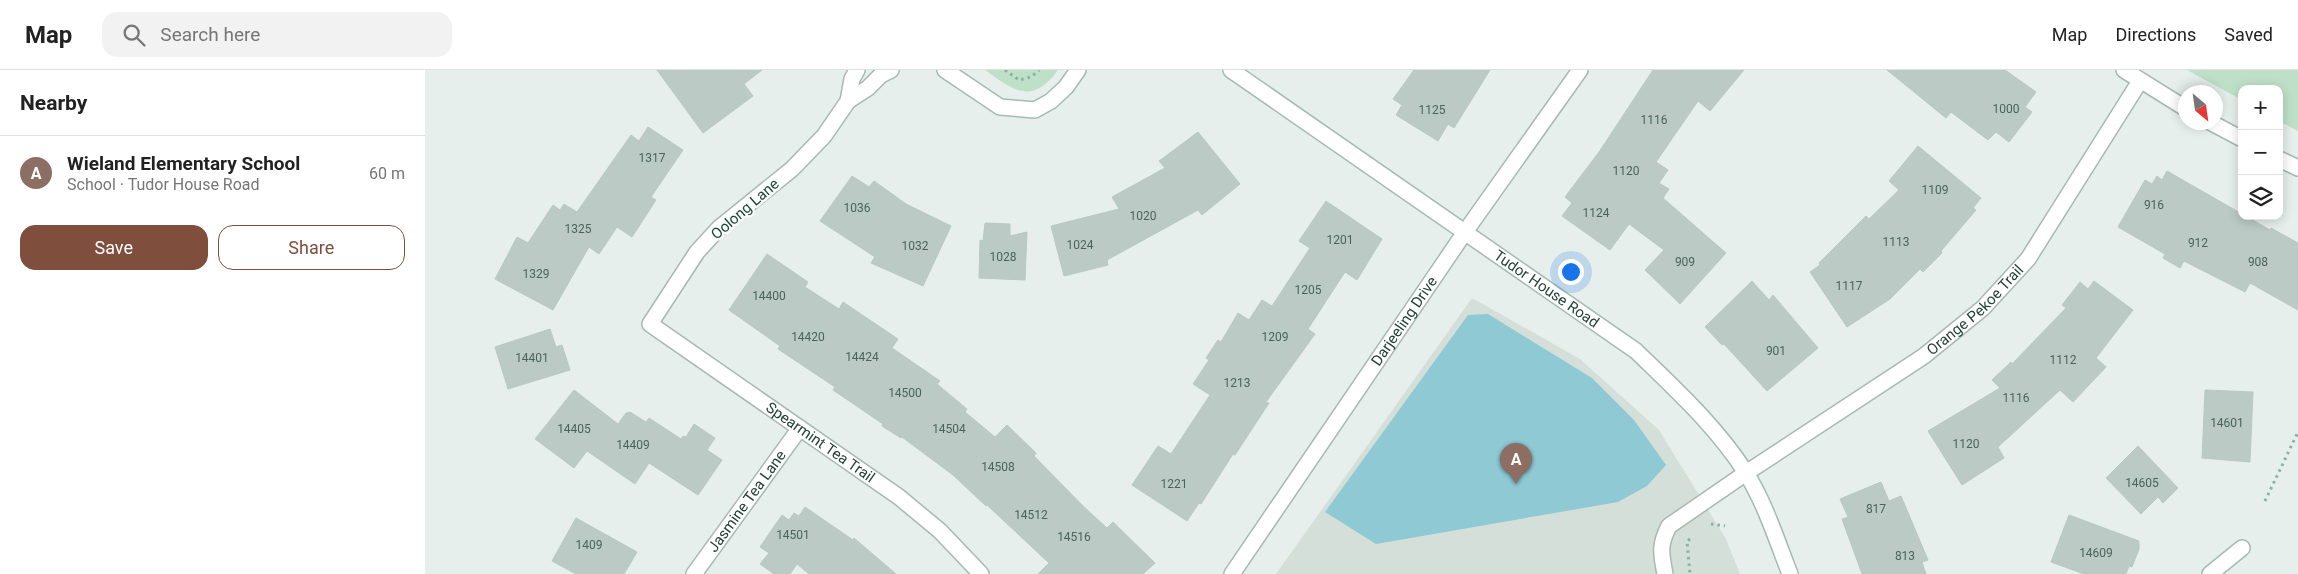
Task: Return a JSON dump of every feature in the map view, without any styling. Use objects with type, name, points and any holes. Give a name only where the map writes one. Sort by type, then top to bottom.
[{"type":"street","name":"Oolong Lane","points":[[848,101],[852,79],[857,70]]},
{"type":"street","name":"Oolong Lane","points":[[650,324],[697,252],[719,228],[792,168],[824,136],[848,101],[868,88],[881,75],[891,70]]},
{"type":"street","points":[[945,70],[1000,107],[1035,110],[1051,100],[1066,87],[1078,70]]},
{"type":"street","name":"Tudor House Road","points":[[1231,70],[1636,351],[1693,406],[1746,473],[1771,524],[1790,574]]},
{"type":"street","name":"Darjeeling Drive","points":[[1232,574],[1465,232],[1579,70]]},
{"type":"street","points":[[2125,70],[2178,104]]},
{"type":"street","name":"Orange Pekoe Trail","points":[[1665,574],[1662,558],[1662,540],[1669,526],[1924,356],[1983,308],[2028,259],[2140,81]]},
{"type":"street","points":[[2223,129],[2238,138]]},
{"type":"street","points":[[2283,161],[2298,168]]},
{"type":"street","name":"Spearmint Tea Trail","points":[[650,324],[899,497],[940,531],[981,574]]},
{"type":"street","name":"Jasmine Tea Lane","points":[[694,574],[800,428]]},
{"type":"street","points":[[2211,574],[2242,548]]},
{"type":"path","points":[[1005,70],[1019,80],[1031,77],[1039,70]]},
{"type":"path","points":[[2265,501],[2298,432]]},
{"type":"path","points":[[1707,526],[1713,523],[1725,526]]},
{"type":"path","points":[[1690,574],[1686,550],[1687,541],[1694,535]]},
{"type":"shaded area","points":[[1472,298],[1580,359],[1659,430],[1726,539],[1740,574],[1276,574]]},
{"type":"green space","points":[[985,70],[1058,70],[1040,88],[1022,91],[1005,84]]},
{"type":"green space","points":[[2187,70],[2298,70],[2298,131],[2283,123],[2283,85],[2238,85],[2238,98],[2223,90],[2223,85],[2214,85]]},
{"type":"water","points":[[1488,314],[1592,378],[1634,420],[1666,465],[1647,486],[1618,502],[1376,544],[1325,512],[1468,315]]},
{"type":"building","points":[[657,70],[762,70],[744,84],[753,96],[703,133]]},
{"type":"building","points":[[1414,70],[1490,70],[1454,128],[1448,124],[1438,141],[1396,115],[1402,105],[1393,99]]},
{"type":"building","points":[[1653,70],[1744,70],[1710,111],[1698,101],[1656,162],[1668,170],[1659,183],[1669,189],[1663,198],[1726,253],[1680,304],[1645,270],[1664,250],[1629,224],[1610,250],[1562,216],[1572,203],[1565,197],[1599,152]]},
{"type":"building","points":[[1887,70],[2005,70],[2036,92],[2025,107],[2032,112],[2009,142],[1996,132],[1988,140],[1951,112],[1946,118]]},
{"type":"building","points":[[648,127],[683,150],[651,197],[656,200],[632,237],[617,227],[599,254],[589,247],[553,310],[495,279],[517,237],[528,243],[553,205],[560,210],[564,204],[577,212],[631,135],[639,141]]},
{"type":"building","points":[[1198,132],[1240,184],[1202,215],[1198,210],[1107,260],[1108,265],[1064,276],[1051,226],[1119,209],[1112,197],[1165,168],[1159,161]]},
{"type":"building","points":[[1918,146],[1981,198],[1973,208],[1976,210],[1941,251],[1942,253],[1923,272],[1920,269],[1890,299],[1847,327],[1810,272],[1820,265],[1819,263],[1866,216],[1869,219],[1899,190],[1889,181]]},
{"type":"building","points":[[2167,171],[2238,212],[2238,220],[2253,220],[2298,243],[2298,310],[2250,283],[2245,292],[2184,261],[2180,268],[2163,258],[2165,254],[2118,227],[2145,180],[2152,184],[2157,176],[2162,180]]},
{"type":"building","points":[[852,176],[869,187],[874,181],[906,204],[951,226],[923,286],[871,263],[875,257],[820,221]]},
{"type":"building","points":[[1326,201],[1382,239],[1357,280],[1345,272],[1308,329],[1315,334],[1266,402],[1269,403],[1235,455],[1233,454],[1201,504],[1199,503],[1187,521],[1132,485],[1158,446],[1171,454],[1210,395],[1193,384],[1209,360],[1206,358],[1218,340],[1221,342],[1238,313],[1249,320],[1262,300],[1272,306],[1310,248],[1299,241]]},
{"type":"building","points":[[985,223],[1010,224],[1010,236],[1027,232],[1025,280],[979,278],[980,240],[983,241]]},
{"type":"building","points":[[767,254],[808,282],[805,287],[839,309],[843,302],[898,339],[892,348],[940,381],[937,384],[967,409],[965,412],[995,437],[1007,425],[1036,453],[1034,456],[1083,506],[1107,528],[1113,522],[1155,563],[1143,574],[1038,574],[1049,563],[953,475],[902,437],[882,426],[883,424],[833,390],[835,387],[778,349],[780,346],[729,310]]},
{"type":"building","points":[[1752,281],[1769,300],[1773,295],[1818,348],[1767,391],[1724,344],[1722,345],[1705,327]]},
{"type":"building","points":[[2094,281],[2133,310],[2096,358],[2106,367],[2073,402],[2060,390],[1998,447],[2004,458],[1962,485],[1928,431],[2000,388],[1992,380],[2011,362],[2012,364],[2066,308],[2062,305],[2080,282],[2088,289]]},
{"type":"building","points":[[550,329],[556,347],[562,345],[570,370],[508,389],[495,347]]},
{"type":"building","points":[[574,390],[618,424],[626,413],[630,412],[646,422],[649,418],[681,439],[683,436],[686,437],[694,424],[715,438],[707,450],[722,460],[698,495],[649,463],[635,484],[587,451],[574,468],[535,439]]},
{"type":"building","points":[[2205,390],[2253,392],[2250,462],[2202,458]]},
{"type":"building","points":[[2138,446],[2178,488],[2163,503],[2158,497],[2141,514],[2106,478]]},
{"type":"building","points":[[1881,482],[1889,501],[1901,496],[1928,560],[1922,562],[1926,574],[1862,574],[1842,519],[1848,517],[1840,499]]},
{"type":"building","points":[[805,507],[853,540],[854,538],[896,574],[809,574],[797,564],[790,574],[774,574],[760,564],[769,553],[760,547],[782,515],[789,520],[794,513],[799,516]]},
{"type":"building","points":[[2069,515],[2139,541],[2139,549],[2132,567],[2129,566],[2126,574],[2084,574],[2051,562]]},
{"type":"building","points":[[576,518],[637,552],[624,574],[576,574],[552,561]]},
{"type":"place","name":"Wieland Elementary School","points":[[1516,484]]}]
